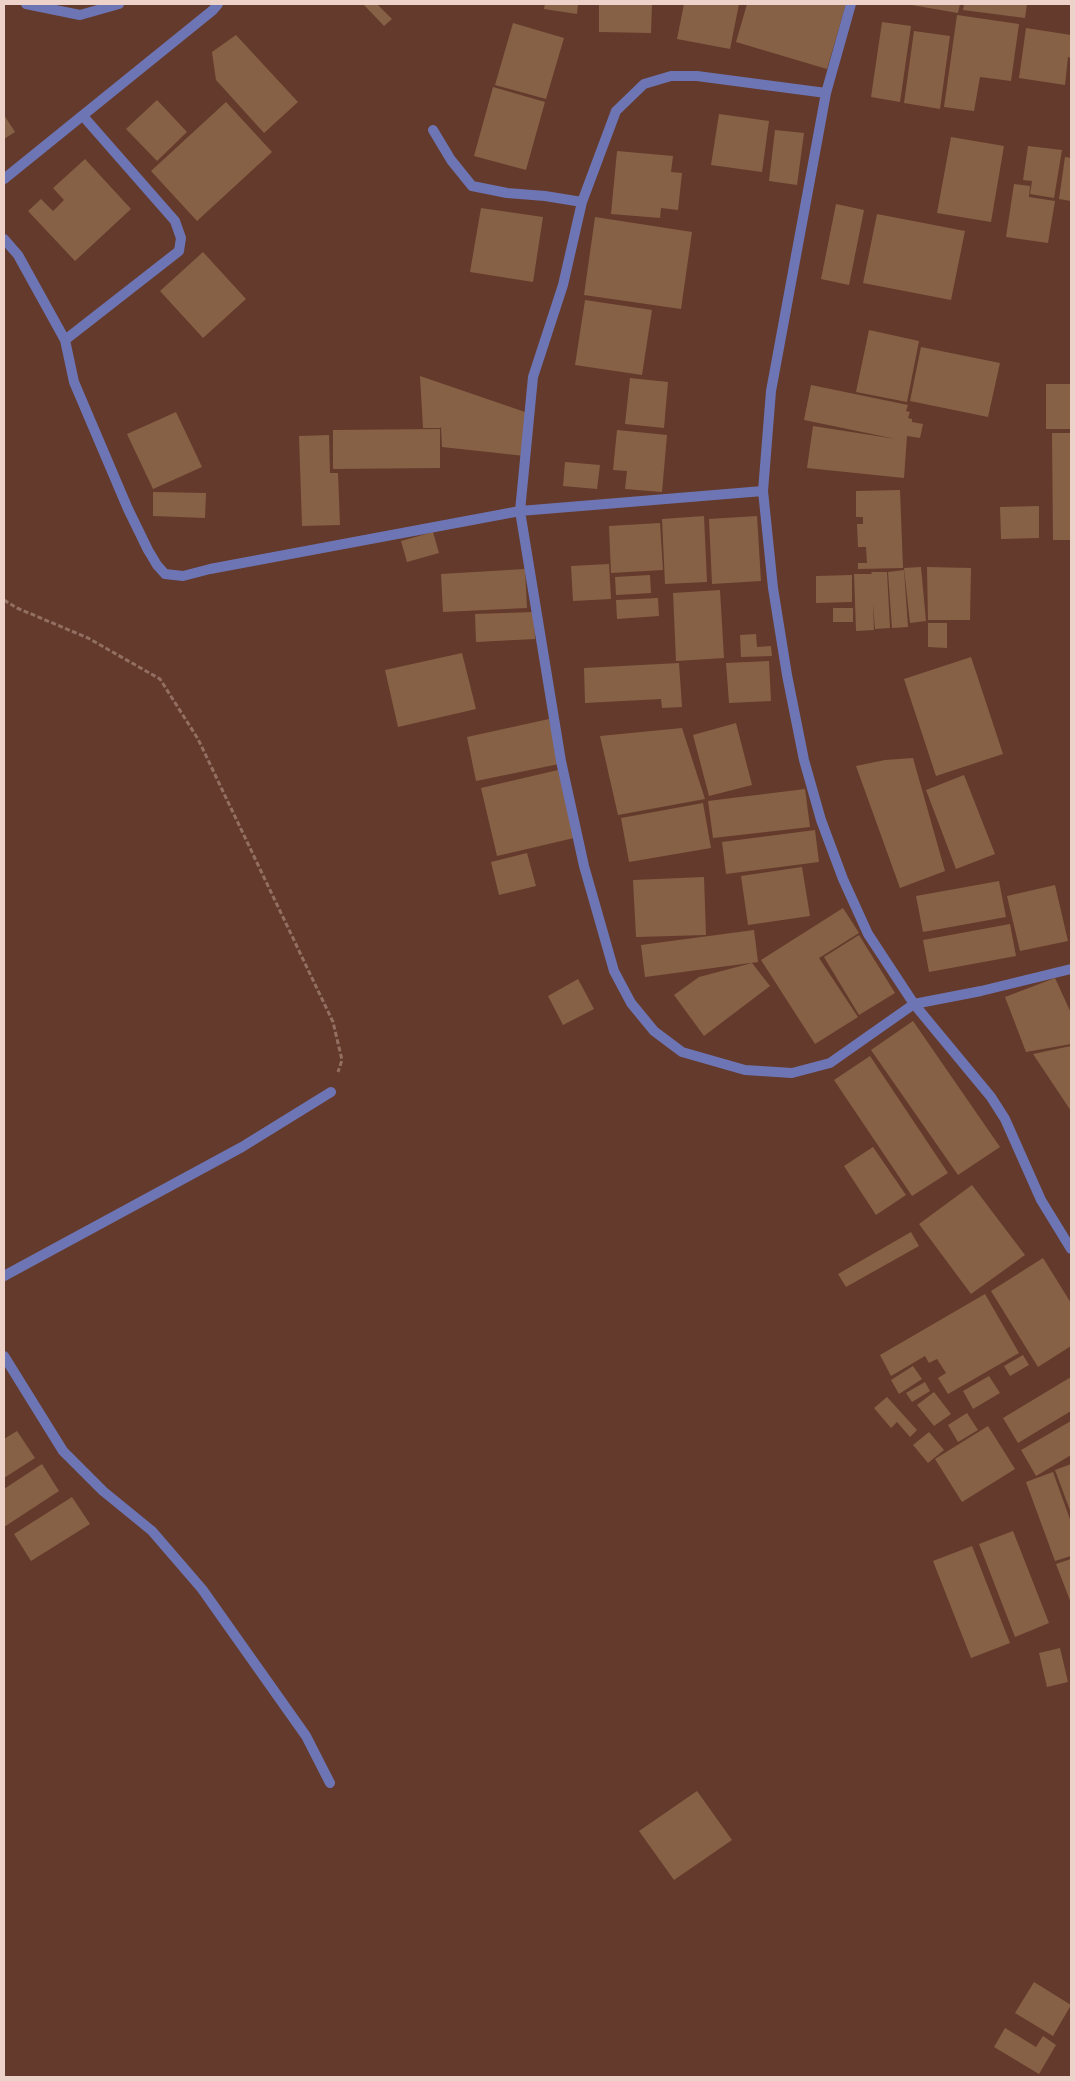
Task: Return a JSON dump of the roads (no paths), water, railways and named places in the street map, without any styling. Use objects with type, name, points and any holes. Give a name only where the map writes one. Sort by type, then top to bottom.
[{"type":"street","points":[[26,4],[80,15],[119,4]]},
{"type":"street","points":[[4,179],[218,4]]},
{"type":"street","points":[[851,4],[826,93],[771,391],[763,491],[773,588],[787,675],[804,760],[820,820],[843,879],[868,934],[914,1004],[991,1097],[1005,1119],[1042,1200],[1071,1249]]},
{"type":"street","points":[[826,93],[697,76],[672,76],[644,84],[616,111],[582,202],[563,285],[533,377],[520,510],[561,762],[584,866],[614,971],[631,1003],[654,1031],[682,1052],[746,1070],[792,1073],[830,1063],[914,1004],[981,991],[1071,969]]},
{"type":"street","points":[[65,340],[179,250],[181,238],[175,220],[83,116]]},
{"type":"street","points":[[433,130],[450,160],[472,186],[507,193],[545,196],[582,202]]},
{"type":"street","points":[[4,239],[18,255],[65,340],[74,382],[124,500],[148,550],[165,574],[184,576],[210,569],[520,510],[763,491]]},
{"type":"street","points":[[4,1276],[242,1147],[332,1092]]},
{"type":"street","points":[[4,1356],[63,1451],[103,1491],[152,1531],[202,1589],[306,1736],[330,1783]]}]
